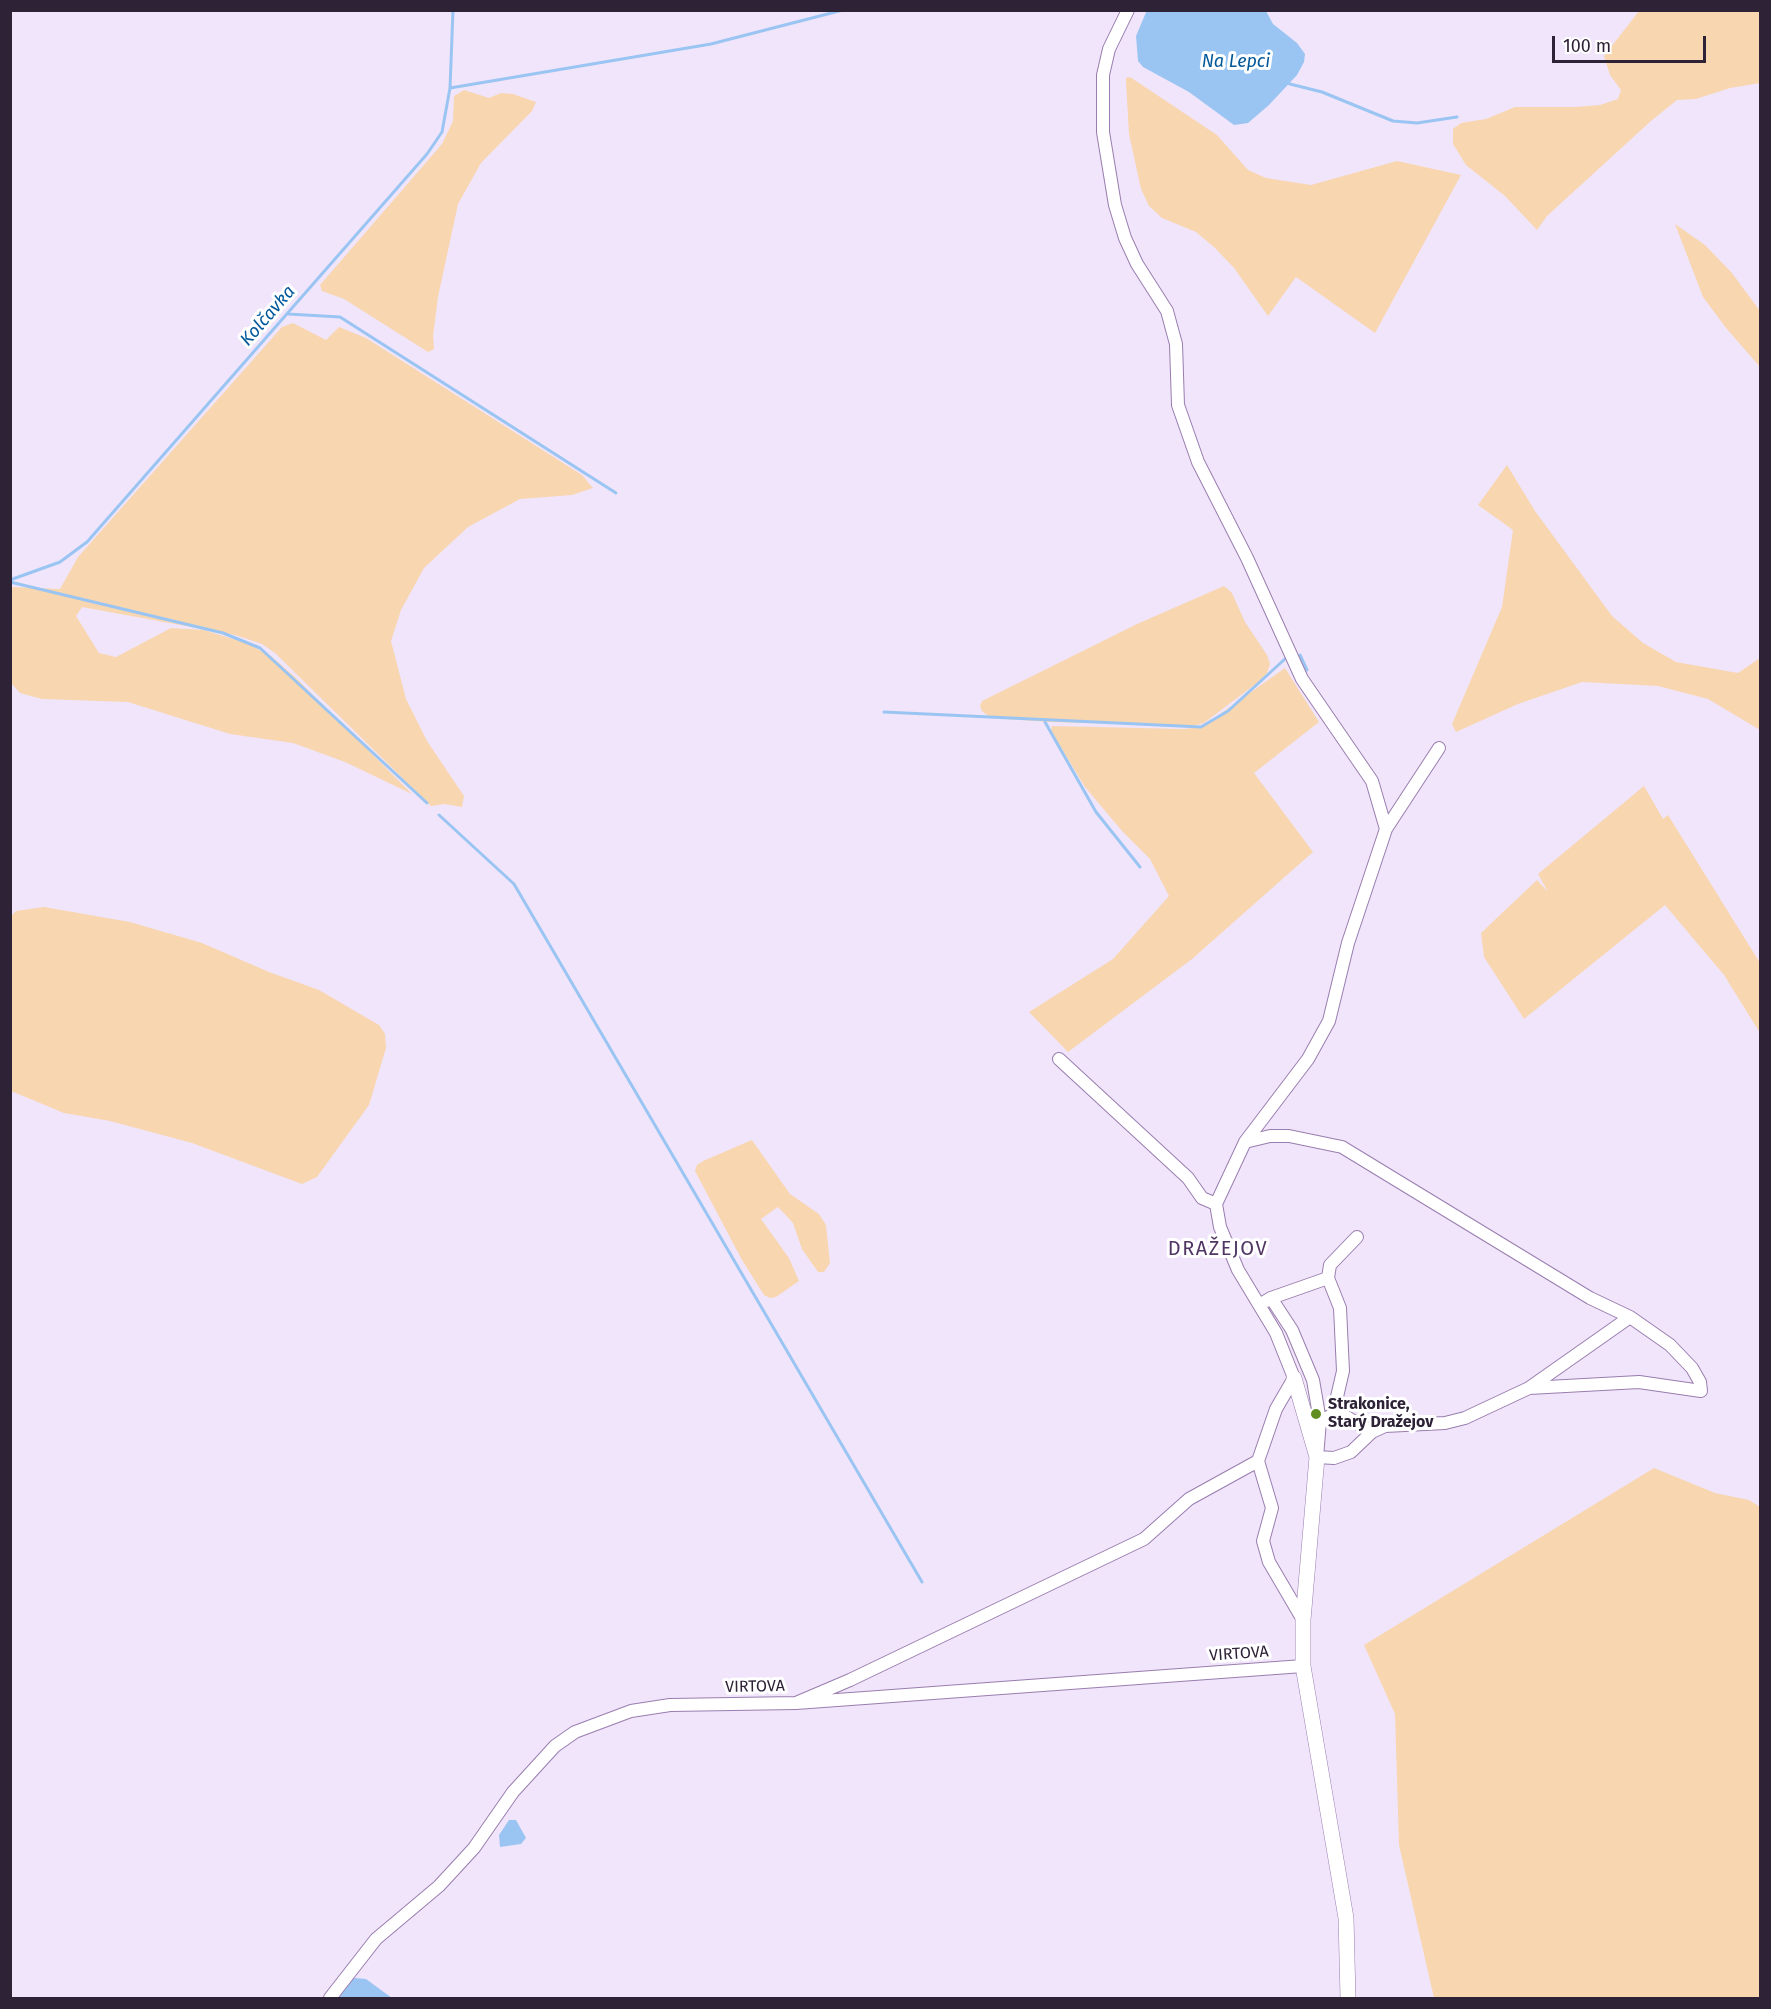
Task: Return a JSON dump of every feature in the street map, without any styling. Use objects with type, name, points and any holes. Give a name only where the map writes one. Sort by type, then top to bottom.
[{"type":"street","points":[[1128,10],[1109,49],[1103,75],[1103,132],[1115,205],[1125,238],[1137,264],[1167,311],[1176,344],[1179,405],[1198,462],[1247,558],[1302,679],[1372,781],[1386,829]]},
{"type":"street","points":[[1348,1998],[1346,1918],[1304,1666],[1303,1620],[1320,1421],[1312,1380],[1292,1330],[1238,1270],[1220,1227],[1215,1204],[1245,1142],[1308,1059],[1329,1021],[1348,943],[1386,829],[1439,748]]},
{"type":"street","points":[[1059,1059],[1188,1178],[1202,1198],[1215,1204]]},
{"type":"street","points":[[1265,1113],[1270,1136]]},
{"type":"street","points":[[1245,1142],[1270,1136],[1316,1140],[1342,1147],[1590,1298],[1630,1317],[1670,1345],[1692,1368],[1700,1382],[1701,1391],[1639,1382],[1529,1388]]},
{"type":"street","points":[[1358,1237],[1330,1265],[1328,1278],[1340,1308],[1343,1371],[1336,1401],[1338,1412],[1372,1432]]},
{"type":"street","points":[[1266,1301],[1328,1278]]},
{"type":"street","points":[[1266,1301],[1294,1378],[1317,1457]]},
{"type":"street","points":[[1317,1457],[1334,1458],[1351,1452],[1372,1432],[1385,1426],[1445,1423],[1465,1419],[1529,1388],[1630,1317]]},
{"type":"street","points":[[1294,1378],[1276,1409],[1258,1461],[1272,1508],[1263,1541],[1274,1571],[1303,1620]]},
{"type":"street","points":[[1320,1421],[1338,1412]]},
{"type":"street","points":[[796,1702],[850,1680],[1144,1539],[1189,1499],[1258,1461]]},
{"type":"street","name":"VIRTOVA","points":[[330,1998],[375,1939],[457,1867],[487,1832],[513,1792],[555,1746],[575,1732],[631,1711],[669,1705],[796,1702],[1304,1666]]},
{"type":"shaded area","points":[[1639,11],[1760,11],[1760,83],[1730,88],[1696,99],[1677,100],[1547,216],[1537,230],[1505,196],[1466,165],[1453,144],[1453,129],[1461,123],[1486,119],[1515,107],[1576,107],[1600,105],[1618,99],[1621,90],[1610,75],[1604,56]]},
{"type":"shaded area","points":[[1130,77],[1217,135],[1248,170],[1266,178],[1311,185],[1397,161],[1461,175],[1375,333],[1296,277],[1268,316],[1234,268],[1215,248],[1196,232],[1162,218],[1149,206],[1141,189],[1129,134],[1126,78]]},
{"type":"shaded area","points":[[464,90],[489,98],[501,93],[513,94],[536,102],[532,111],[481,163],[458,204],[438,297],[433,336],[434,349],[428,352],[344,299],[322,291],[320,285],[442,144],[453,121],[454,96]]},
{"type":"shaded area","points":[[1675,224],[1705,245],[1732,273],[1760,311],[1760,367],[1703,297]]},
{"type":"shaded area","points":[[293,323],[326,340],[339,327],[366,338],[582,475],[593,488],[572,495],[520,499],[468,527],[424,568],[401,610],[391,641],[406,699],[427,741],[464,796],[462,807],[445,804],[431,806],[275,653],[262,644],[235,635],[82,607],[76,616],[99,653],[116,657],[171,628],[204,630],[246,643],[271,656],[412,794],[345,762],[293,743],[230,734],[128,702],[42,699],[20,693],[11,683],[11,587],[60,589],[78,557],[282,327]]},
{"type":"shaded area","points":[[1507,465],[1535,511],[1612,616],[1643,643],[1676,662],[1738,673],[1760,658],[1760,730],[1708,699],[1658,686],[1582,682],[1518,704],[1456,732],[1452,724],[1502,607],[1513,530],[1478,505]]},
{"type":"shaded area","points":[[1224,586],[1232,593],[1245,622],[1267,655],[1270,664],[1267,673],[1257,683],[1204,723],[1193,726],[1050,722],[991,718],[982,711],[980,706],[982,701],[1137,624]]},
{"type":"shaded area","points":[[1285,668],[1319,722],[1254,773],[1313,852],[1192,959],[1068,1052],[1029,1012],[1113,959],[1169,896],[1150,859],[1122,831],[1085,787],[1051,731],[1052,726],[1184,729],[1202,727]]},
{"type":"shaded area","points":[[1644,786],[1663,819],[1668,815],[1760,963],[1760,1033],[1724,975],[1665,905],[1524,1019],[1484,957],[1481,933],[1537,880],[1548,892],[1538,874]]},
{"type":"shaded area","points":[[44,907],[130,922],[202,943],[269,972],[319,990],[379,1025],[385,1034],[386,1048],[369,1105],[317,1177],[302,1184],[192,1143],[110,1121],[64,1113],[11,1091],[11,916],[16,911]]},
{"type":"shaded area","points":[[752,1140],[790,1194],[819,1214],[826,1225],[830,1263],[824,1272],[818,1272],[802,1249],[793,1223],[778,1207],[761,1219],[789,1258],[799,1281],[776,1297],[770,1298],[764,1295],[742,1260],[695,1171],[697,1165],[703,1161]]},
{"type":"shaded area","points":[[1654,1468],[1715,1493],[1749,1500],[1760,1507],[1760,1998],[1434,1998],[1399,1845],[1395,1714],[1364,1645]]},
{"type":"water","name":"Na Lepci","points":[[1147,10],[1266,11],[1273,24],[1297,43],[1305,54],[1304,62],[1297,75],[1269,105],[1248,123],[1234,125],[1189,92],[1143,67],[1138,61],[1136,36]]},
{"type":"water","points":[[509,1820],[516,1820],[526,1838],[521,1844],[500,1847],[499,1835]]},
{"type":"water","points":[[366,1979],[392,1998],[339,1998],[351,1980]]},
{"type":"waterway","name":"Kolčavka","points":[[10,580],[60,562],[87,542],[427,154],[442,132],[450,88],[453,10]]},
{"type":"waterway","points":[[450,88],[711,44],[843,10]]},
{"type":"waterway","points":[[1286,83],[1322,92],[1393,121],[1417,123],[1457,117]]},
{"type":"waterway","points":[[288,314],[340,317],[616,493]]},
{"type":"waterway","points":[[10,582],[223,633],[260,648],[427,803]]},
{"type":"waterway","points":[[1300,655],[1307,670]]},
{"type":"waterway","points":[[884,712],[1201,727],[1228,711],[1286,658]]},
{"type":"waterway","points":[[1045,722],[1096,812],[1140,867]]},
{"type":"waterway","points":[[439,815],[514,884],[922,1582]]},
{"type":"place","name":"Strakonice, Starý Dražejov","points":[[1316,1414]]},
{"type":"district","name":"DRAŽEJOV","points":[[1218,1249]]}]
